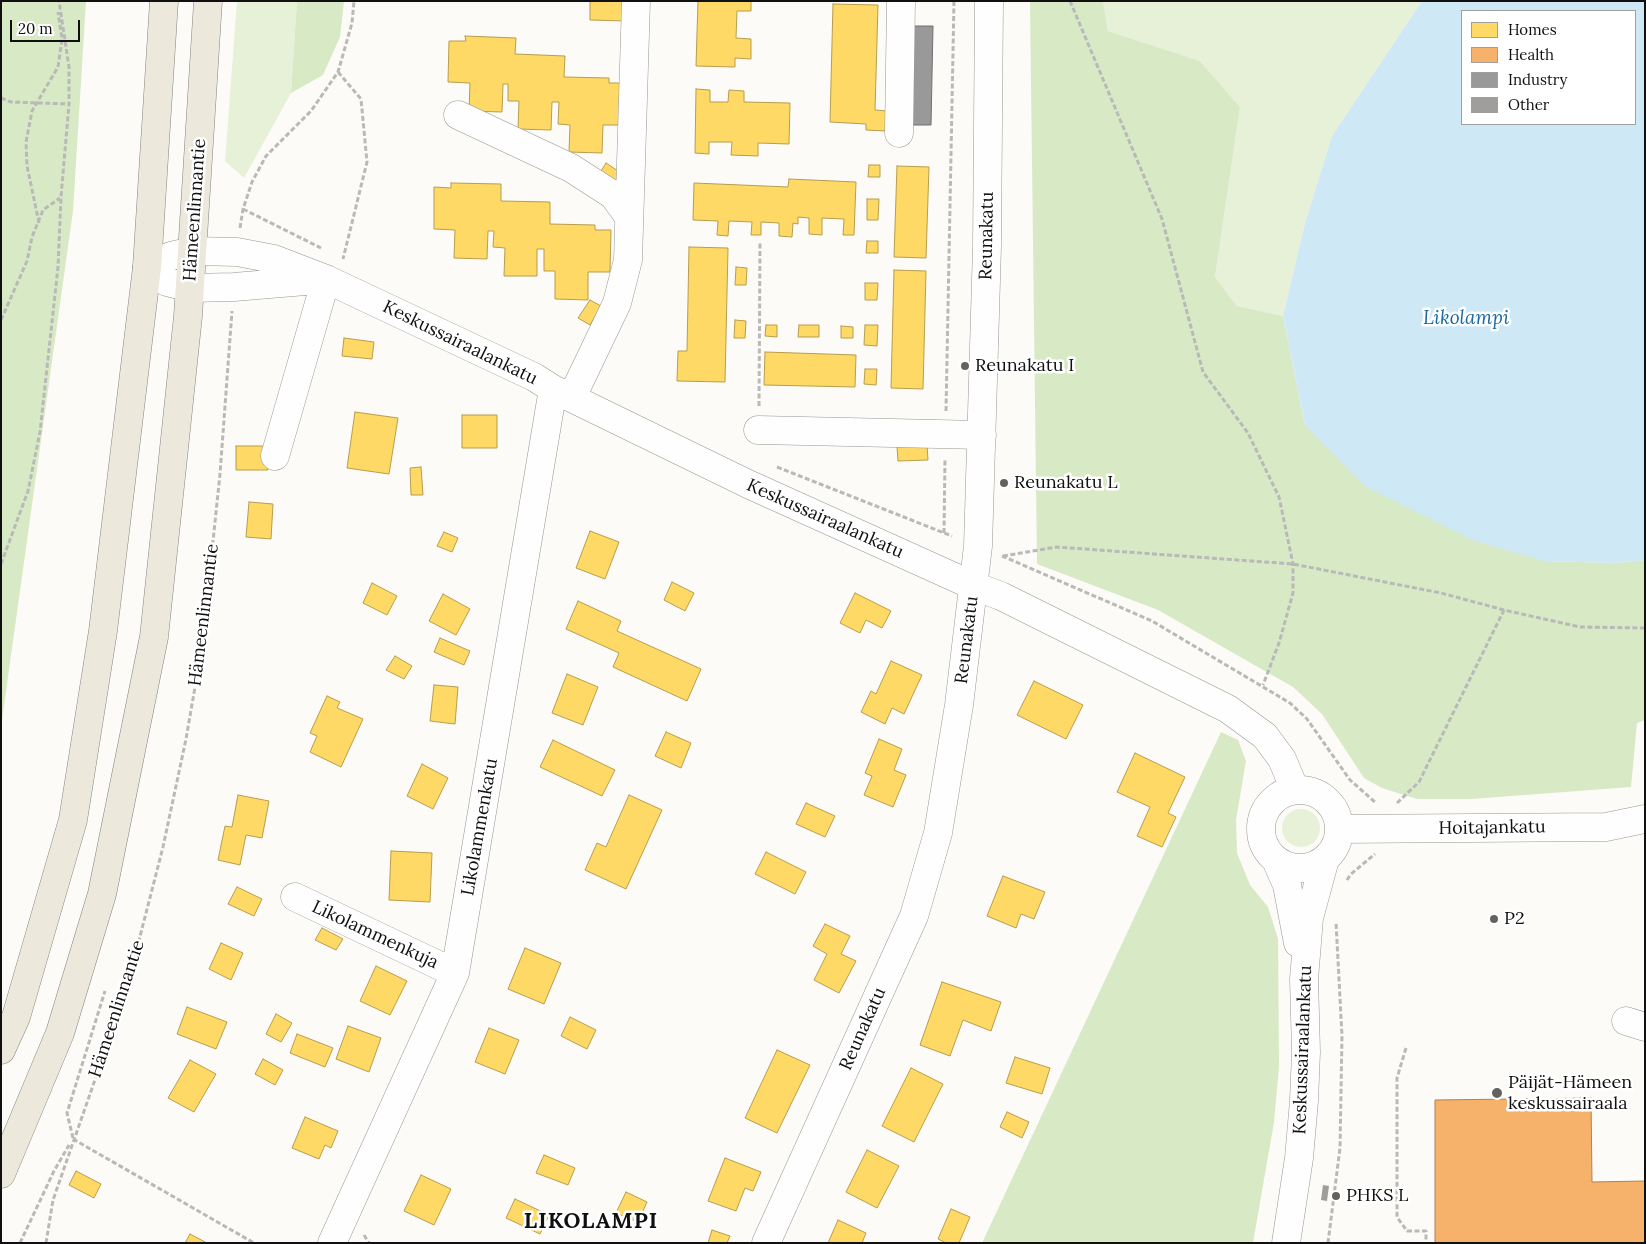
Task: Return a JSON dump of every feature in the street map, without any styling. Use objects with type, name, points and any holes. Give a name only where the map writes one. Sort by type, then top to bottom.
[{"type":"main road","points":[[1,1050],[16,1017],[73,820],[103,631],[147,267],[164,1]]},
{"type":"main road","name":"Hämeenlinnantie","points":[[1,1174],[60,1033],[102,894],[154,638],[190,288],[208,1]]},
{"type":"street","name":"Likolammenkatu","points":[[332,1243],[455,973],[563,393],[617,303],[628,260],[636,1]]},
{"type":"street","points":[[899,133],[901,1]]},
{"type":"street","name":"Reunakatu","points":[[766,1243],[914,916],[938,833],[959,706],[978,546],[987,247],[989,1]]},
{"type":"street","points":[[458,115],[571,168],[613,195],[629,217]]},
{"type":"street","name":"Keskussairaalankatu","points":[[147,267],[171,256],[193,251],[237,252],[330,267],[563,393],[748,484],[974,586],[1001,596],[1236,714],[1265,736],[1282,759],[1295,790]]},
{"type":"street","points":[[147,267],[167,282],[190,288],[234,287],[330,267],[275,456]]},
{"type":"street","points":[[758,430],[982,436]]},
{"type":"street","points":[[1276,860],[1288,866],[1300,868],[1314,866],[1325,859],[1338,840],[1337,816],[1330,804],[1320,795],[1308,791],[1295,790],[1282,794],[1272,802],[1264,813],[1261,826],[1262,838],[1267,850],[1276,860],[1287,885],[1304,979]]},
{"type":"street","name":"Hoitajankatu","points":[[1339,829],[1606,827],[1645,820]]},
{"type":"street","name":"Keskussairaalankatu","points":[[1286,1243],[1299,1158],[1304,1101],[1306,1052],[1304,979],[1309,918],[1325,859]]},
{"type":"street","name":"Likolammenkuja","points":[[295,897],[455,973]]},
{"type":"path","points":[[40,223],[25,153],[32,111],[43,89],[56,73],[58,67],[62,39],[58,1]]},
{"type":"path","points":[[1,564],[28,490],[40,432],[58,267],[61,198],[69,104],[69,67],[58,1]]},
{"type":"path","points":[[237,252],[243,209],[252,182],[266,156],[311,111],[338,72],[352,23],[354,1]]},
{"type":"path","points":[[944,533],[954,1]]},
{"type":"path","points":[[1070,1],[1162,219],[1203,372],[1248,433],[1279,497],[1293,564],[1293,593],[1279,642],[1263,685]]},
{"type":"path","points":[[330,267],[343,259],[368,162],[361,98],[338,72]]},
{"type":"path","points":[[1,98],[11,102],[69,104]]},
{"type":"path","points":[[1,320],[27,260],[32,237],[40,223],[43,210],[61,198]]},
{"type":"path","points":[[243,209],[326,250]]},
{"type":"path","points":[[758,430],[760,242]]},
{"type":"path","points":[[343,259],[352,263]]},
{"type":"path","name":"Hämeenlinnantie","points":[[46,1243],[54,1200],[73,1139],[126,991],[163,847],[186,740],[202,647],[220,474],[234,287]]},
{"type":"path","points":[[770,464],[1003,556],[1152,621],[1263,685],[1290,703],[1306,719],[1350,780],[1378,806]]},
{"type":"path","points":[[1003,556],[1057,547],[1293,564],[1441,594],[1580,627],[1645,628]]},
{"type":"path","points":[[1391,809],[1419,782],[1504,610]]},
{"type":"path","points":[[1344,885],[1351,874],[1378,852]]},
{"type":"path","points":[[1328,1243],[1340,1148],[1342,1036],[1336,919]]},
{"type":"path","points":[[20,1243],[54,1171],[73,1139],[67,1113],[105,991]]},
{"type":"path","points":[[1406,1048],[1397,1078],[1397,1217],[1407,1231],[1426,1231],[1426,1243]]},
{"type":"path","points":[[73,1139],[254,1243]]},
{"type":"green space","points":[[1,1],[86,1],[73,211],[1,727]]},
{"type":"green space","points":[[237,1],[297,1],[291,93],[244,178],[225,161]]},
{"type":"green space","points":[[297,1],[344,1],[340,37],[323,75],[291,93]]},
{"type":"green space","points":[[1030,1],[1103,1],[1108,31],[1200,61],[1240,107],[1215,277],[1237,306],[1283,316],[1305,425],[1544,561],[1614,563],[1645,560],[1645,720],[1637,723],[1631,787],[1471,799],[1417,799],[1382,788],[1364,778],[1322,714],[1293,687],[1158,610],[1037,564]]},
{"type":"green space","points":[[1103,1],[1422,1],[1332,136],[1305,223],[1283,316],[1237,306],[1215,277],[1240,107],[1200,61],[1108,31]]},
{"type":"green space","points":[[1221,732],[1238,740],[1246,761],[1236,820],[1237,853],[1250,885],[1268,907],[1278,939],[1279,1067],[1274,1122],[1253,1243],[982,1243]]},
{"type":"green space","points":[[1301,809],[1315,814],[1320,828],[1315,842],[1301,847],[1287,842],[1282,828],[1287,814]]},
{"type":"water","name":"Likolampi","points":[[1422,1],[1645,1],[1645,560],[1614,563],[1544,561],[1472,540],[1366,487],[1305,425],[1283,316],[1305,223],[1332,136]]},
{"type":"building: Homes","points":[[590,1],[626,1],[625,21],[590,20]]},
{"type":"building: Homes","points":[[698,1],[751,1],[751,11],[737,11],[736,38],[751,39],[751,59],[735,58],[735,67],[696,66]]},
{"type":"building: Homes","points":[[833,4],[878,5],[875,110],[887,111],[887,131],[866,130],[866,124],[830,122]]},
{"type":"building: Homes","points":[[465,36],[516,38],[515,54],[565,56],[564,77],[609,78],[609,83],[626,83],[625,125],[603,125],[602,153],[569,152],[570,125],[558,124],[559,102],[552,102],[551,130],[518,129],[519,101],[508,101],[508,84],[503,84],[502,112],[469,111],[470,83],[448,82],[449,41],[466,41]]},
{"type":"building: Homes","points":[[696,89],[710,90],[710,102],[728,102],[729,90],[744,91],[744,102],[790,103],[789,144],[758,143],[758,156],[731,155],[732,142],[709,142],[709,154],[695,153]]},
{"type":"building: Homes","points":[[606,163],[624,175],[617,187],[598,176]]},
{"type":"building: Homes","points":[[869,165],[880,165],[880,177],[868,177]]},
{"type":"building: Homes","points":[[897,166],[929,167],[926,258],[894,257]]},
{"type":"building: Homes","points":[[789,179],[856,182],[854,235],[843,235],[844,219],[822,218],[822,235],[809,234],[809,218],[798,217],[798,224],[793,223],[792,237],[779,236],[779,223],[761,222],[761,235],[751,235],[752,222],[729,221],[728,236],[717,235],[718,221],[693,220],[694,183],[788,187]]},
{"type":"building: Homes","points":[[451,183],[501,184],[501,201],[550,202],[550,224],[595,225],[595,230],[611,230],[610,272],[588,272],[588,300],[555,299],[555,271],[544,271],[544,249],[537,249],[537,276],[504,276],[505,248],[493,247],[494,231],[488,231],[487,259],[454,258],[455,230],[434,229],[434,187],[451,188]]},
{"type":"building: Homes","points":[[867,199],[879,199],[878,220],[867,220]]},
{"type":"building: Homes","points":[[867,241],[878,241],[878,253],[866,253]]},
{"type":"building: Homes","points":[[689,247],[728,248],[725,382],[677,381],[678,351],[687,351]]},
{"type":"building: Homes","points":[[736,267],[747,268],[746,285],[735,285]]},
{"type":"building: Homes","points":[[894,270],[926,271],[923,389],[891,388]]},
{"type":"building: Homes","points":[[865,283],[878,283],[877,300],[865,300]]},
{"type":"building: Homes","points":[[590,300],[601,306],[590,325],[578,318]]},
{"type":"building: Homes","points":[[735,320],[746,321],[745,338],[734,338]]},
{"type":"building: Homes","points":[[766,325],[777,325],[777,337],[765,336]]},
{"type":"building: Homes","points":[[799,325],[819,325],[819,337],[798,337]]},
{"type":"building: Homes","points":[[865,325],[878,325],[877,346],[864,345]]},
{"type":"building: Homes","points":[[841,326],[853,327],[853,338],[841,338]]},
{"type":"building: Homes","points":[[344,338],[374,342],[372,359],[342,356]]},
{"type":"building: Homes","points":[[765,352],[856,355],[855,387],[764,385]]},
{"type":"building: Homes","points":[[865,369],[877,369],[876,385],[864,384]]},
{"type":"building: Homes","points":[[355,412],[398,418],[389,474],[347,468]]},
{"type":"building: Homes","points":[[462,415],[497,415],[497,448],[462,448]]},
{"type":"building: Homes","points":[[927,445],[928,460],[898,461],[897,447]]},
{"type":"building: Homes","points":[[236,446],[268,446],[268,470],[236,470]]},
{"type":"building: Homes","points":[[421,467],[423,495],[411,495],[410,468]]},
{"type":"building: Homes","points":[[249,502],[273,504],[271,539],[246,537]]},
{"type":"building: Homes","points":[[590,531],[619,542],[605,579],[576,568]]},
{"type":"building: Homes","points":[[444,532],[458,538],[452,552],[437,546]]},
{"type":"building: Homes","points":[[672,582],[694,593],[685,611],[664,600]]},
{"type":"building: Homes","points":[[372,583],[397,596],[387,615],[363,603]]},
{"type":"building: Homes","points":[[855,593],[891,611],[882,628],[866,620],[860,633],[840,623]]},
{"type":"building: Homes","points":[[443,594],[470,609],[456,635],[429,621]]},
{"type":"building: Homes","points":[[578,601],[621,621],[617,631],[701,669],[687,701],[613,667],[619,653],[566,629]]},
{"type":"building: Homes","points":[[440,638],[470,651],[464,665],[434,652]]},
{"type":"building: Homes","points":[[395,656],[412,666],[404,679],[386,670]]},
{"type":"building: Homes","points":[[891,661],[922,675],[904,714],[892,708],[885,724],[861,712],[871,691],[876,694]]},
{"type":"building: Homes","points":[[567,674],[598,687],[583,725],[552,713]]},
{"type":"building: Homes","points":[[1034,681],[1083,705],[1066,739],[1017,715]]},
{"type":"building: Homes","points":[[434,685],[458,687],[455,724],[430,721]]},
{"type":"building: Homes","points":[[327,696],[340,702],[337,708],[363,719],[341,767],[310,752],[317,736],[310,733]]},
{"type":"building: Homes","points":[[666,732],[691,743],[681,768],[655,756]]},
{"type":"building: Homes","points":[[879,739],[902,749],[894,770],[906,775],[893,807],[864,795],[872,776],[865,773]]},
{"type":"building: Homes","points":[[553,740],[615,770],[602,796],[540,767]]},
{"type":"building: Homes","points":[[1135,753],[1185,777],[1168,813],[1176,817],[1162,847],[1137,836],[1150,807],[1117,792]]},
{"type":"building: Homes","points":[[422,764],[448,778],[433,809],[407,796]]},
{"type":"building: Homes","points":[[238,795],[269,801],[262,838],[246,835],[240,865],[218,860],[225,826],[232,827]]},
{"type":"building: Homes","points":[[629,795],[662,810],[626,889],[585,870],[597,843],[606,847]]},
{"type":"building: Homes","points":[[806,803],[835,816],[825,837],[796,824]]},
{"type":"building: Homes","points":[[391,851],[432,853],[430,902],[389,900]]},
{"type":"building: Homes","points":[[766,852],[806,872],[795,894],[755,874]]},
{"type":"building: Homes","points":[[1003,876],[1045,892],[1034,919],[1021,914],[1016,928],[987,916]]},
{"type":"building: Homes","points":[[237,887],[262,899],[254,916],[228,904]]},
{"type":"building: Homes","points":[[825,924],[850,936],[841,954],[856,961],[839,993],[814,980],[827,954],[813,946]]},
{"type":"building: Homes","points":[[322,928],[343,939],[336,950],[315,940]]},
{"type":"building: Homes","points":[[221,943],[243,953],[231,980],[209,969]]},
{"type":"building: Homes","points":[[525,948],[561,963],[544,1004],[508,989]]},
{"type":"building: Homes","points":[[376,966],[407,981],[390,1015],[360,1001]]},
{"type":"building: Homes","points":[[942,982],[1001,1002],[991,1031],[963,1020],[950,1056],[920,1045]]},
{"type":"building: Homes","points":[[187,1007],[227,1022],[216,1049],[177,1034]]},
{"type":"building: Homes","points":[[276,1014],[292,1023],[281,1042],[266,1034]]},
{"type":"building: Homes","points":[[570,1017],[596,1030],[587,1049],[561,1036]]},
{"type":"building: Homes","points":[[348,1026],[381,1038],[369,1072],[336,1059]]},
{"type":"building: Homes","points":[[489,1028],[519,1040],[505,1074],[475,1062]]},
{"type":"building: Homes","points":[[297,1034],[333,1048],[325,1067],[290,1053]]},
{"type":"building: Homes","points":[[777,1050],[810,1065],[777,1133],[745,1118]]},
{"type":"building: Homes","points":[[1015,1057],[1050,1068],[1042,1094],[1006,1083]]},
{"type":"building: Homes","points":[[263,1059],[283,1070],[275,1085],[255,1074]]},
{"type":"building: Homes","points":[[190,1060],[216,1074],[194,1112],[168,1098]]},
{"type":"building: Homes","points":[[911,1068],[943,1084],[914,1142],[882,1126]]},
{"type":"building: Homes","points":[[1007,1112],[1029,1122],[1022,1138],[1000,1127]]},
{"type":"building: Homes","points":[[305,1117],[338,1131],[331,1148],[325,1145],[319,1159],[292,1148]]},
{"type":"building: Homes","points":[[867,1150],[899,1166],[877,1208],[846,1192]]},
{"type":"building: Homes","points":[[544,1155],[575,1168],[568,1185],[536,1173]]},
{"type":"building: Homes","points":[[725,1158],[761,1172],[753,1191],[745,1188],[736,1211],[708,1201]]},
{"type":"building: Homes","points":[[76,1171],[101,1184],[94,1198],[69,1185]]},
{"type":"building: Homes","points":[[421,1175],[451,1189],[434,1225],[404,1211]]},
{"type":"building: Homes","points":[[626,1192],[647,1202],[638,1222],[616,1213]]},
{"type":"building: Homes","points":[[515,1199],[549,1215],[540,1234],[506,1218]]},
{"type":"building: Homes","points":[[951,1209],[970,1217],[959,1243],[946,1243],[938,1239]]},
{"type":"building: Homes","points":[[838,1220],[866,1233],[862,1243],[828,1243]]},
{"type":"building: Homes","points":[[712,1230],[730,1236],[727,1243],[708,1243]]},
{"type":"building: Homes","points":[[190,1234],[207,1243],[185,1243]]},
{"type":"building: Health","points":[[1591,1098],[1592,1182],[1645,1181],[1645,1243],[1435,1243],[1435,1100]]},
{"type":"building: Industry","points":[[912,26],[933,26],[931,125],[910,125]]},
{"type":"building: Other","points":[[1323,1185],[1329,1186],[1327,1201],[1321,1200]]},
{"type":"place","name":"Reunakatu I","points":[[965,366]]},
{"type":"place","name":"Reunakatu L","points":[[1004,483]]},
{"type":"place","name":"P2","points":[[1494,919]]},
{"type":"place","name":"Päijät-Hämeen keskussairaala","points":[[1497,1093]]},
{"type":"place","name":"PHKS L","points":[[1336,1196]]},
{"type":"district","name":"LIKOLAMPI","points":[[591,1222]]}]
